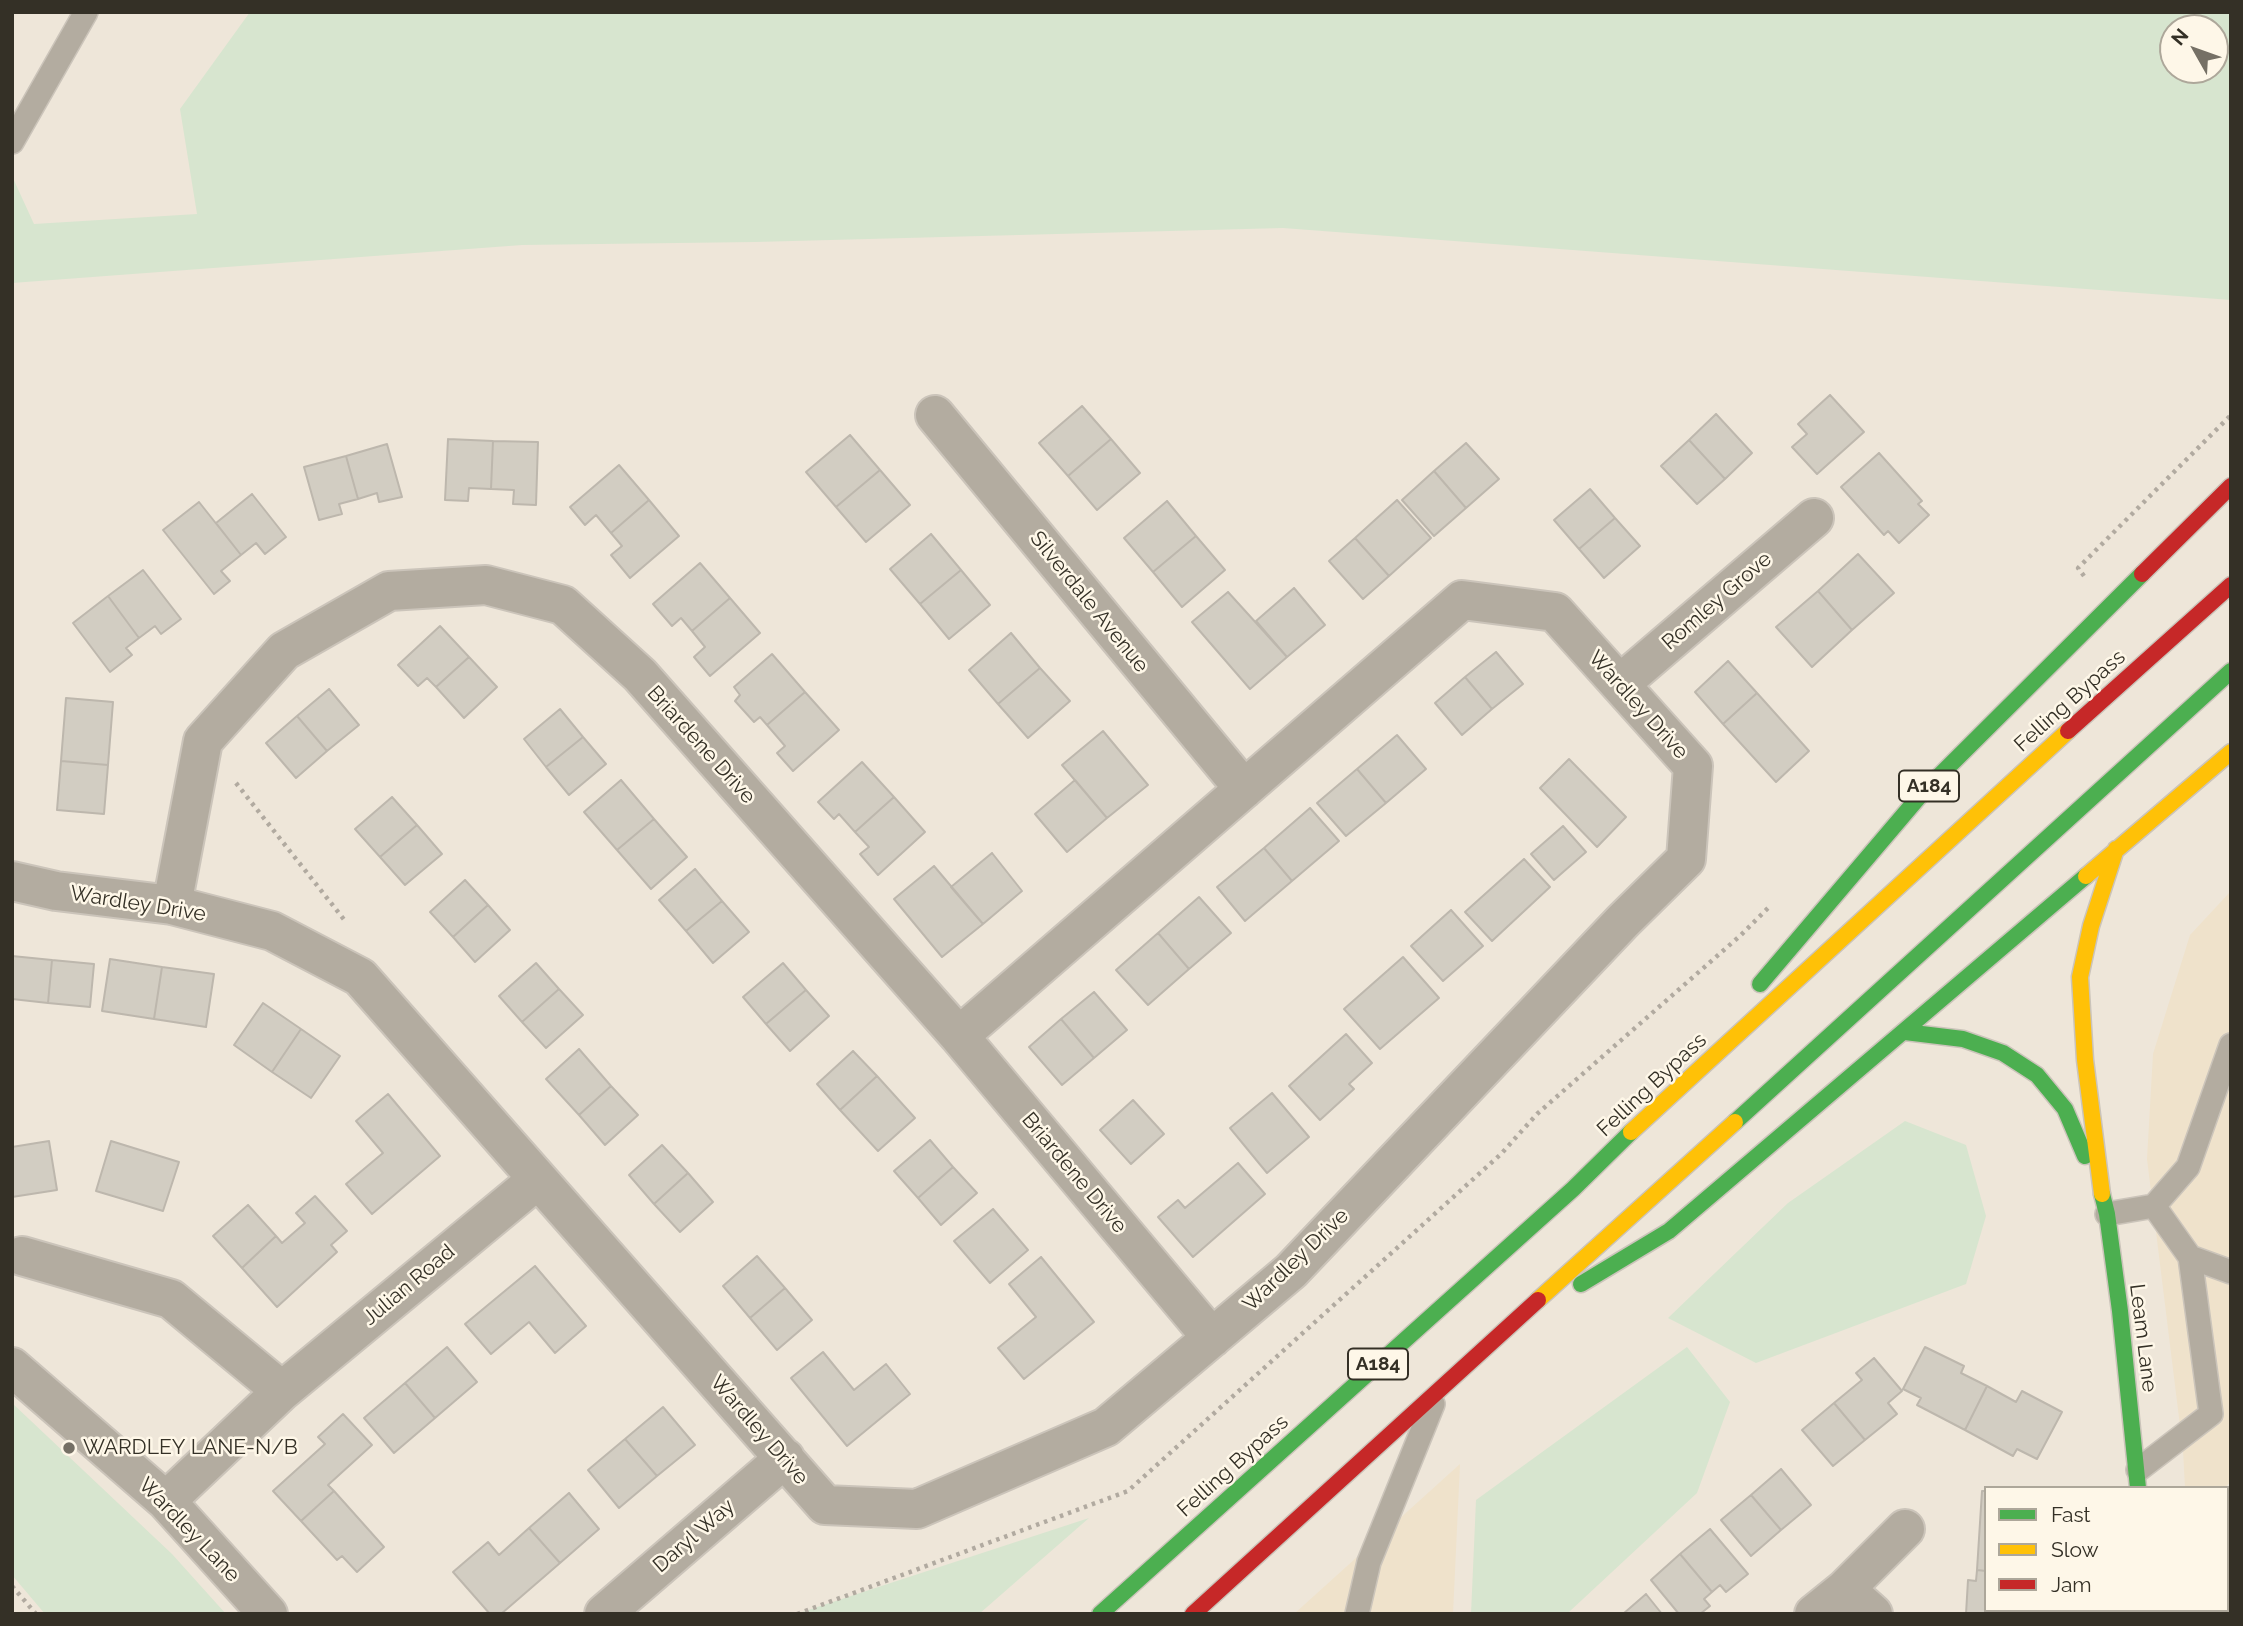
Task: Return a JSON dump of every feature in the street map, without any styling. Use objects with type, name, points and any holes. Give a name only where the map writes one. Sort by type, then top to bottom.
[{"type":"main road","name":"A184","points":[[1749,998],[1924,791],[2231,486]]},
{"type":"main road","name":"Felling Bypass","points":[[1100,1614],[1573,1189],[1653,1111],[1962,826],[2231,585]]},
{"type":"main road","name":"A184","points":[[1193,1614],[2231,671]]},
{"type":"main road","name":"A184","points":[[1508,1328],[1669,1231],[2231,752]]},
{"type":"main road","name":"Leam Lane","points":[[2116,849],[2091,926],[2080,977],[2085,1060],[2138,1479]]},
{"type":"main road","name":"A184","points":[[1653,1111],[1731,1018]]},
{"type":"main road","points":[[1905,1032],[1963,1039],[2003,1053],[2037,1075],[2065,1109],[2105,1204]]},
{"type":"street","name":"Silverdale Avenue","points":[[935,415],[1244,789]]},
{"type":"street","name":"Romley Grove","points":[[1620,684],[1814,518]]},
{"type":"street","name":"Briardene Drive","points":[[203,741],[285,650],[389,591],[486,585],[562,605],[640,676],[959,1036],[1212,1338]]},
{"type":"street","name":"Wardley Drive","points":[[12,881],[56,891],[172,905],[272,931],[360,977],[825,1505],[917,1509],[1106,1427],[1291,1271],[1623,921],[1686,859],[1693,766],[1555,612],[1462,600],[959,1036]]},
{"type":"street","points":[[172,905],[203,741]]},
{"type":"street","name":"Julian Road","points":[[166,1501],[282,1391],[537,1180]]},
{"type":"street","points":[[22,1256],[171,1299],[282,1391]]},
{"type":"street","name":"Wardley Lane","points":[[12,1367],[166,1501],[268,1614]]},
{"type":"street","name":"Daryl Way","points":[[604,1614],[785,1458]]},
{"type":"street","points":[[1814,1614],[1845,1589],[1905,1529]]},
{"type":"street","points":[[1845,1589],[1873,1614]]},
{"type":"lane","points":[[12,142],[86,12]]},
{"type":"lane","points":[[2154,1206],[2188,1167],[2231,1045]]},
{"type":"lane","points":[[2105,1204],[2154,1206]]},
{"type":"lane","points":[[2138,1479],[2211,1414],[2190,1257],[2154,1206]]},
{"type":"lane","points":[[2190,1257],[2231,1272]]},
{"type":"lane","points":[[1357,1614],[1368,1562],[1438,1391]]},
{"type":"path","points":[[2088,582],[2078,568],[2231,415]]},
{"type":"path","points":[[203,741],[354,932]]},
{"type":"path","points":[[797,1614],[1128,1491],[1501,1154],[1537,1114],[1741,935],[1770,906]]},
{"type":"path","points":[[12,1586],[36,1614]]},
{"type":"shaded area","points":[[2231,891],[2231,1481],[2227,1486],[2185,1486],[2183,1450],[2147,1159],[2153,1054],[2190,935]]},
{"type":"shaded area","points":[[1460,1464],[1453,1614],[1294,1614]]},
{"type":"green space","points":[[250,12],[2231,12],[2231,300],[1283,228],[755,242],[522,245],[12,283],[12,176],[34,224],[197,214],[180,109]]},
{"type":"green space","points":[[1905,1121],[1966,1145],[1986,1216],[1966,1284],[1756,1363],[1668,1318],[1788,1203]]},
{"type":"green space","points":[[1687,1347],[1730,1402],[1697,1493],[1569,1612],[1471,1614],[1476,1500]]},
{"type":"green space","points":[[12,1403],[172,1554],[226,1614],[45,1614],[12,1575]]},
{"type":"green space","points":[[1089,1518],[979,1614],[796,1614]]},
{"type":"green space","points":[[2229,1566],[2231,1614],[2209,1614],[2229,1612]]},
{"type":"building","points":[[1830,395],[1864,432],[1817,474],[1792,447],[1807,434],[1798,424]]},
{"type":"building","points":[[1082,406],[1111,439],[1068,476],[1039,443]]},
{"type":"building","points":[[1716,414],[1752,453],[1725,479],[1689,440]]},
{"type":"building","points":[[850,435],[880,470],[836,507],[806,472]]},
{"type":"building","points":[[448,439],[493,441],[491,489],[469,488],[468,501],[445,500]]},
{"type":"building","points":[[1111,439],[1140,473],[1097,510],[1068,476]]},
{"type":"building","points":[[1689,440],[1725,479],[1697,504],[1661,466]]},
{"type":"building","points":[[493,441],[538,442],[536,505],[513,504],[514,490],[491,489]]},
{"type":"building","points":[[1466,443],[1499,479],[1466,508],[1434,471]]},
{"type":"building","points":[[387,444],[402,497],[379,502],[377,493],[358,499],[346,456]]},
{"type":"building","points":[[1879,453],[1922,501],[1918,504],[1929,515],[1899,543],[1888,531],[1884,535],[1841,487]]},
{"type":"building","points":[[346,456],[358,499],[339,504],[342,514],[319,520],[304,467]]},
{"type":"building","points":[[619,465],[649,500],[611,533],[596,515],[585,525],[570,507]]},
{"type":"building","points":[[880,470],[910,505],[866,542],[836,507]]},
{"type":"building","points":[[1434,471],[1466,508],[1434,536],[1402,500]]},
{"type":"building","points":[[1590,489],[1615,518],[1579,549],[1554,520]]},
{"type":"building","points":[[252,494],[286,537],[265,554],[256,543],[241,555],[216,523]]},
{"type":"building","points":[[649,500],[679,536],[630,578],[611,555],[622,546],[611,533]]},
{"type":"building","points":[[1397,500],[1431,538],[1389,576],[1355,538]]},
{"type":"building","points":[[1167,501],[1196,536],[1153,572],[1124,538]]},
{"type":"building","points":[[199,502],[241,555],[221,571],[230,581],[214,594],[163,530]]},
{"type":"building","points":[[1615,518],[1640,546],[1604,578],[1579,549]]},
{"type":"building","points":[[931,534],[961,570],[920,604],[890,569]]},
{"type":"building","points":[[1196,536],[1225,570],[1182,607],[1153,572]]},
{"type":"building","points":[[1355,538],[1389,576],[1363,599],[1329,561]]},
{"type":"building","points":[[1858,554],[1894,593],[1852,630],[1818,591]]},
{"type":"building","points":[[700,563],[730,598],[692,631],[681,618],[672,626],[653,604]]},
{"type":"building","points":[[143,570],[181,619],[161,634],[155,626],[139,638],[108,596]]},
{"type":"building","points":[[961,570],[990,605],[949,639],[920,604]]},
{"type":"building","points":[[1294,588],[1325,625],[1287,657],[1256,621]]},
{"type":"building","points":[[1818,591],[1852,630],[1812,667],[1776,627]]},
{"type":"building","points":[[1228,592],[1287,657],[1250,689],[1192,622]]},
{"type":"building","points":[[108,596],[139,638],[126,648],[132,655],[110,672],[73,623]]},
{"type":"building","points":[[730,598],[760,633],[710,676],[694,657],[705,647],[692,631]]},
{"type":"building","points":[[440,626],[469,657],[436,687],[427,678],[418,686],[398,665]]},
{"type":"building","points":[[1011,633],[1040,668],[998,704],[969,670]]},
{"type":"building","points":[[1496,652],[1523,684],[1492,709],[1465,677]]},
{"type":"building","points":[[772,654],[805,692],[767,725],[760,717],[754,722],[735,701],[740,695],[734,687]]},
{"type":"building","points":[[469,657],[497,687],[464,718],[436,687]]},
{"type":"building","points":[[1728,661],[1757,693],[1723,724],[1695,692]]},
{"type":"building","points":[[1040,668],[1070,701],[1028,738],[998,704]]},
{"type":"building","points":[[1465,677],[1492,709],[1462,735],[1435,703]]},
{"type":"building","points":[[329,689],[359,725],[327,751],[297,716]]},
{"type":"building","points":[[805,692],[839,730],[793,771],[777,753],[785,746],[767,725]]},
{"type":"building","points":[[1757,693],[1809,751],[1776,782],[1723,724]]},
{"type":"building","points":[[66,698],[113,702],[108,765],[61,761]]},
{"type":"building","points":[[560,709],[583,737],[546,767],[524,739]]},
{"type":"building","points":[[297,716],[327,751],[296,778],[266,743]]},
{"type":"building","points":[[1103,731],[1148,785],[1107,818],[1062,765]]},
{"type":"building","points":[[1397,735],[1426,769],[1386,803],[1357,769]]},
{"type":"building","points":[[583,737],[606,764],[569,795],[546,767]]},
{"type":"building","points":[[1569,759],[1626,817],[1597,847],[1540,788]]},
{"type":"building","points":[[61,761],[108,765],[104,814],[57,810]]},
{"type":"building","points":[[862,762],[894,797],[855,832],[839,814],[834,819],[818,802]]},
{"type":"building","points":[[1357,769],[1386,803],[1346,836],[1317,803]]},
{"type":"building","points":[[621,780],[654,819],[617,850],[584,812]]},
{"type":"building","points":[[1075,780],[1107,818],[1067,852],[1035,814]]},
{"type":"building","points":[[392,797],[417,825],[380,857],[355,829]]},
{"type":"building","points":[[894,797],[925,832],[878,875],[860,854],[869,847],[855,832]]},
{"type":"building","points":[[1310,808],[1339,841],[1292,881],[1264,848]]},
{"type":"building","points":[[654,819],[687,857],[651,889],[617,850]]},
{"type":"building","points":[[417,825],[442,854],[405,885],[380,857]]},
{"type":"building","points":[[1563,826],[1586,852],[1554,880],[1531,854]]},
{"type":"building","points":[[1264,848],[1292,881],[1245,921],[1217,887]]},
{"type":"building","points":[[992,853],[1022,891],[983,924],[951,887]]},
{"type":"building","points":[[1524,859],[1550,887],[1492,941],[1465,912]]},
{"type":"building","points":[[934,866],[983,924],[942,957],[894,899]]},
{"type":"building","points":[[695,869],[722,901],[686,931],[659,900]]},
{"type":"building","points":[[465,880],[488,905],[453,937],[430,912]]},
{"type":"building","points":[[1199,897],[1231,933],[1189,969],[1158,933]]},
{"type":"building","points":[[722,901],[749,932],[713,963],[686,931]]},
{"type":"building","points":[[488,905],[510,930],[475,962],[453,937]]},
{"type":"building","points":[[1451,910],[1483,946],[1443,981],[1411,946]]},
{"type":"building","points":[[1158,933],[1189,969],[1148,1005],[1116,970]]},
{"type":"building","points":[[12,956],[52,960],[48,1003],[12,999]]},
{"type":"building","points":[[1403,957],[1439,998],[1380,1049],[1344,1009]]},
{"type":"building","points":[[110,959],[162,967],[154,1019],[102,1011]]},
{"type":"building","points":[[52,960],[94,964],[90,1007],[48,1003]]},
{"type":"building","points":[[536,963],[559,989],[522,1022],[499,996]]},
{"type":"building","points":[[783,963],[806,990],[766,1024],[743,997]]},
{"type":"building","points":[[162,967],[214,974],[206,1027],[154,1019]]},
{"type":"building","points":[[559,989],[583,1015],[546,1048],[522,1022]]},
{"type":"building","points":[[806,990],[829,1016],[790,1051],[766,1024]]},
{"type":"building","points":[[1094,992],[1127,1030],[1094,1058],[1061,1019]]},
{"type":"building","points":[[263,1003],[301,1029],[272,1072],[234,1045]]},
{"type":"building","points":[[1061,1019],[1094,1058],[1062,1085],[1029,1047]]},
{"type":"building","points":[[301,1029],[340,1056],[311,1098],[272,1072]]},
{"type":"building","points":[[1346,1034],[1372,1063],[1349,1084],[1354,1089],[1320,1120],[1289,1086]]},
{"type":"building","points":[[579,1049],[611,1086],[579,1115],[546,1079]]},
{"type":"building","points":[[853,1051],[877,1076],[840,1110],[817,1084]]},
{"type":"building","points":[[877,1076],[915,1118],[878,1151],[840,1110]]},
{"type":"building","points":[[611,1086],[638,1115],[605,1145],[579,1115]]},
{"type":"building","points":[[1272,1093],[1309,1137],[1267,1173],[1230,1128]]},
{"type":"building","points":[[388,1094],[440,1156],[372,1214],[346,1184],[383,1153],[356,1121]]},
{"type":"building","points":[[1133,1100],[1164,1134],[1131,1164],[1100,1130]]},
{"type":"building","points":[[930,1140],[953,1167],[918,1198],[894,1171]]},
{"type":"building","points":[[49,1141],[57,1190],[12,1197],[12,1147]]},
{"type":"building","points":[[111,1141],[179,1162],[163,1211],[96,1191]]},
{"type":"building","points":[[662,1145],[688,1173],[654,1204],[629,1175]]},
{"type":"building","points":[[1238,1163],[1265,1194],[1193,1257],[1158,1217],[1178,1200],[1185,1208]]},
{"type":"building","points":[[953,1167],[977,1193],[941,1225],[918,1198]]},
{"type":"building","points":[[688,1173],[713,1202],[680,1232],[654,1204]]},
{"type":"building","points":[[315,1196],[347,1231],[331,1245],[337,1252],[277,1307],[242,1268],[276,1236],[282,1243],[305,1223],[296,1213]]},
{"type":"building","points":[[248,1205],[276,1236],[242,1268],[213,1236]]},
{"type":"building","points":[[993,1209],[1028,1250],[990,1283],[954,1241]]},
{"type":"building","points":[[757,1256],[785,1288],[750,1318],[723,1286]]},
{"type":"building","points":[[1041,1257],[1094,1322],[1024,1379],[998,1348],[1036,1317],[1009,1284]]},
{"type":"building","points":[[535,1266],[586,1326],[555,1353],[529,1322],[491,1354],[465,1324]]},
{"type":"building","points":[[785,1288],[812,1320],[777,1350],[750,1318]]},
{"type":"building","points":[[447,1347],[477,1382],[435,1418],[405,1383]]},
{"type":"building","points":[[1925,1347],[1964,1366],[1961,1373],[1987,1386],[1965,1430],[1917,1405],[1921,1398],[1903,1389]]},
{"type":"building","points":[[823,1352],[854,1390],[886,1364],[910,1394],[847,1446],[791,1378]]},
{"type":"building","points":[[1874,1358],[1902,1391],[1888,1403],[1897,1414],[1865,1440],[1834,1403],[1862,1380],[1856,1373]]},
{"type":"building","points":[[405,1383],[435,1418],[394,1453],[364,1418]]},
{"type":"building","points":[[1987,1386],[2016,1402],[2022,1391],[2062,1412],[2037,1459],[2017,1449],[2013,1456],[1965,1430]]},
{"type":"building","points":[[1834,1403],[1865,1440],[1833,1466],[1802,1430]]},
{"type":"building","points":[[663,1407],[695,1445],[657,1476],[625,1439]]},
{"type":"building","points":[[343,1414],[372,1445],[328,1485],[334,1491],[301,1521],[273,1491],[325,1444],[318,1437]]},
{"type":"building","points":[[625,1439],[657,1476],[619,1508],[588,1470]]},
{"type":"building","points":[[1781,1469],[1811,1505],[1781,1530],[1751,1495]]},
{"type":"building","points":[[334,1491],[384,1547],[357,1572],[342,1556],[337,1560],[301,1521]]},
{"type":"building","points":[[1982,1491],[1984,1491],[1984,1571],[1977,1570]]},
{"type":"building","points":[[569,1493],[599,1529],[560,1563],[529,1528]]},
{"type":"building","points":[[1751,1495],[1781,1530],[1751,1556],[1721,1520]]},
{"type":"building","points":[[529,1528],[560,1563],[501,1614],[490,1614],[453,1572],[488,1542],[499,1555]]},
{"type":"building","points":[[1710,1529],[1748,1574],[1726,1592],[1720,1585],[1712,1592],[1680,1554]]},
{"type":"building","points":[[1680,1554],[1712,1592],[1704,1599],[1710,1606],[1700,1614],[1679,1614],[1651,1580]]},
{"type":"building","points":[[1977,1570],[1984,1571],[1984,1612],[1990,1614],[1966,1614],[1968,1580],[1976,1581]]},
{"type":"building","points":[[1646,1594],[1662,1614],[1623,1614]]},
{"type":"traffic: fast","points":[[1760,984],[1924,791],[2142,574]]},
{"type":"traffic: fast","points":[[1735,1122],[2231,671]]},
{"type":"traffic: fast","points":[[1581,1284],[1669,1231],[2086,876]]},
{"type":"traffic: fast","points":[[1905,1032],[1963,1039],[2003,1053],[2037,1075],[2065,1109],[2085,1156]]},
{"type":"traffic: fast","points":[[1100,1614],[1573,1189],[1631,1132]]},
{"type":"traffic: fast","points":[[2102,1194],[2120,1311],[2138,1486]]},
{"type":"traffic: slow","points":[[1631,1132],[2068,731]]},
{"type":"traffic: slow","points":[[2086,876],[2231,752]]},
{"type":"traffic: slow","points":[[2102,1194],[2085,1060],[2080,977],[2091,926],[2116,849]]},
{"type":"traffic: slow","points":[[1538,1300],[1735,1122]]},
{"type":"traffic: jam","points":[[2142,574],[2231,486]]},
{"type":"traffic: jam","points":[[2068,731],[2231,585]]},
{"type":"traffic: jam","points":[[1193,1614],[1538,1300]]},
{"type":"place","name":"WARDLEY LANE-N/B","points":[[69,1448]]}]
